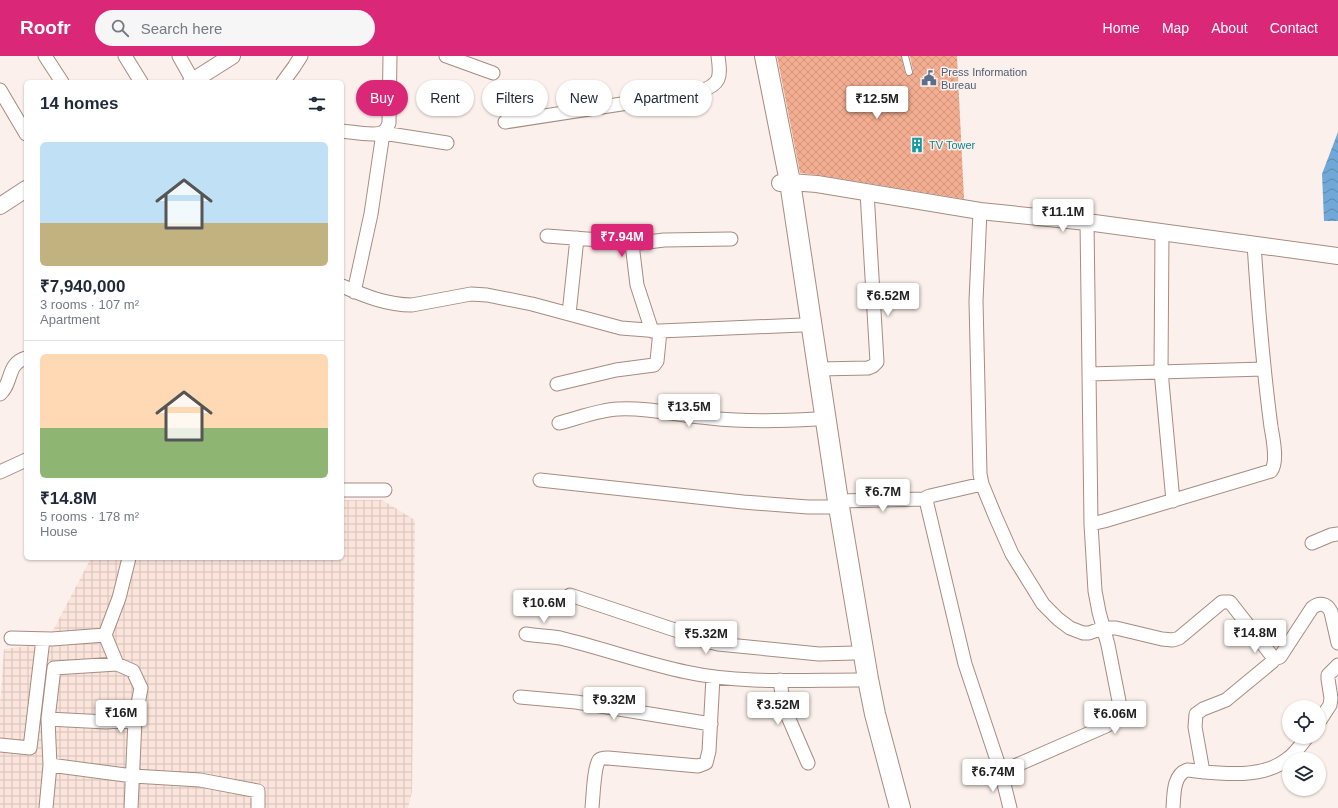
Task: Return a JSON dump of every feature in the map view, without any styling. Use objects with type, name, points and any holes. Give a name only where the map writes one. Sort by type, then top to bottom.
[{"type":"main road","points":[[756,56],[785,183],[802,325],[816,419],[834,504],[874,714],[900,808]]},
{"type":"main road","points":[[765,56],[785,183],[818,369],[834,504],[858,680],[873,748],[891,808]]},
{"type":"street","points":[[46,56],[61,80]]},
{"type":"street","points":[[125,56],[140,80]]},
{"type":"street","points":[[179,56],[191,80]]},
{"type":"street","points":[[194,80],[232,56]]},
{"type":"street","points":[[284,80],[301,56]]},
{"type":"street","points":[[354,292],[371,214],[383,133],[387,129],[388,123],[390,56]]},
{"type":"street","points":[[446,56],[493,73]]},
{"type":"street","points":[[505,122],[699,92],[711,88],[716,84],[719,78],[718,56]]},
{"type":"street","points":[[0,90],[24,131]]},
{"type":"street","points":[[344,131],[375,134],[383,133],[447,143]]},
{"type":"street","points":[[785,183],[816,184],[980,211],[1087,222],[1338,256]]},
{"type":"street","points":[[0,206],[24,190]]},
{"type":"street","points":[[818,369],[868,368],[877,362],[867,192]]},
{"type":"street","points":[[980,211],[976,302],[979,462],[982,484],[1012,554],[1043,604],[1058,618],[1076,631],[1089,633],[1103,628],[1124,629],[1162,639],[1176,639],[1224,601],[1227,601],[1231,602],[1275,658]]},
{"type":"street","points":[[1001,772],[1106,726],[1115,721],[1118,716],[1119,702],[1095,591],[1091,524],[1087,222]]},
{"type":"street","points":[[1162,232],[1161,371],[1173,501]]},
{"type":"street","points":[[547,236],[627,242],[632,244],[664,240],[731,239]]},
{"type":"street","points":[[569,314],[577,238]]},
{"type":"street","points":[[557,384],[616,370],[654,365],[657,361],[656,331],[637,285],[632,244]]},
{"type":"street","points":[[1091,524],[1242,481],[1271,471],[1273,468],[1273,444],[1257,299],[1254,244]]},
{"type":"street","points":[[344,287],[354,292],[385,302],[402,305],[412,305],[471,294],[487,295],[532,304],[621,328],[656,331],[802,325]]},
{"type":"street","points":[[0,394],[6,388],[10,373],[16,362],[24,359]]},
{"type":"street","points":[[1089,374],[1264,369]]},
{"type":"street","points":[[559,423],[601,411],[619,409],[637,409],[710,419],[816,419]]},
{"type":"street","points":[[0,472],[24,461]]},
{"type":"street","points":[[540,480],[743,502],[808,507],[834,504],[926,499],[930,496],[982,484]]},
{"type":"street","points":[[344,490],[385,490]]},
{"type":"street","points":[[926,499],[965,664],[1001,772],[1010,808]]},
{"type":"street","points":[[1312,543],[1331,535],[1338,534]]},
{"type":"street","points":[[117,664],[105,635],[119,598],[129,560]]},
{"type":"street","points":[[570,595],[698,639],[718,644],[819,654],[854,653]]},
{"type":"street","points":[[1203,772],[1195,727],[1196,714],[1203,709],[1226,700],[1275,658],[1280,657],[1312,608],[1316,605],[1326,605],[1330,609],[1338,643]]},
{"type":"street","points":[[526,634],[559,638],[666,667],[713,677],[780,680],[858,680]]},
{"type":"street","points":[[11,638],[44,639],[105,635]]},
{"type":"street","points":[[0,746],[30,748],[44,639]]},
{"type":"street","points":[[46,808],[50,765],[48,719],[54,668],[117,664],[133,671],[141,688],[135,720],[131,808]]},
{"type":"street","points":[[1326,711],[1330,705],[1331,698],[1328,675],[1338,664]]},
{"type":"street","points":[[592,808],[596,773],[599,761],[602,758],[698,766],[706,763],[709,751],[713,677]]},
{"type":"street","points":[[780,680],[786,712],[808,763]]},
{"type":"street","points":[[520,697],[576,702],[711,724]]},
{"type":"street","points":[[48,719],[106,722],[135,720]]},
{"type":"street","points":[[1173,808],[1176,780],[1181,772],[1186,770],[1234,774],[1262,770],[1274,767],[1286,760],[1302,744]]},
{"type":"street","points":[[50,765],[133,776],[200,780],[258,791],[258,808]]},
{"type":"lane","points":[[905,56],[909,72]]},
{"type":"shaded area","points":[[344,500],[382,500],[415,520],[412,792],[408,808],[0,808],[0,706],[4,649],[46,644],[90,560],[344,560]]},
{"type":"water","points":[[1338,132],[1338,221],[1324,221],[1322,174]]},
{"type":"building","points":[[777,56],[901,56],[905,73],[907,76],[910,76],[912,75],[913,71],[910,56],[957,56],[964,199],[800,173]]},
{"type":"place","name":"Press Information Bureau","points":[[929,78]]},
{"type":"place","name":"TV Tower","points":[[917,145]]}]
